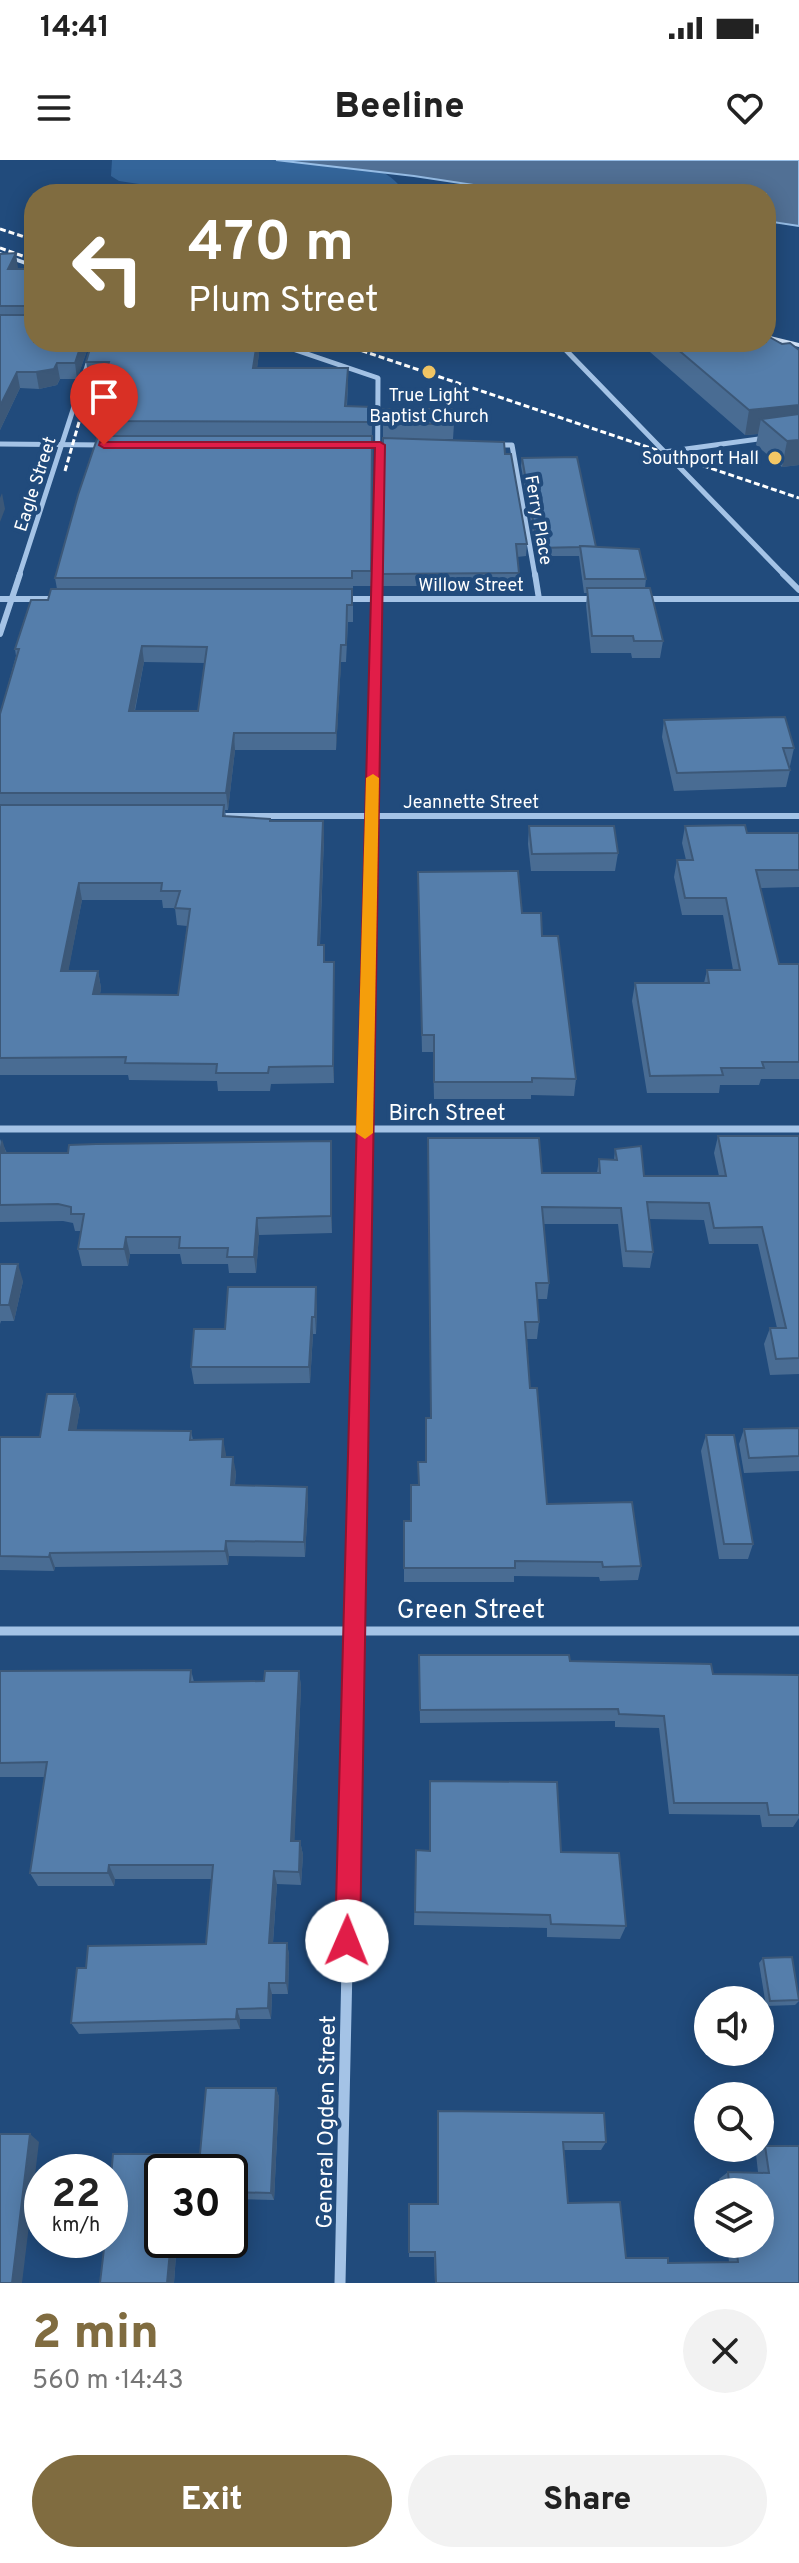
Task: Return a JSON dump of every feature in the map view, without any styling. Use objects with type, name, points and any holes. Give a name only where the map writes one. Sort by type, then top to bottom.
[{"type":"street","points":[[0,254],[24,262]]},
{"type":"street","points":[[776,339],[799,345]]},
{"type":"street","name":"Eagle Street","points":[[0,634],[92,352]]},
{"type":"street","name":"General Ogden Street","points":[[301,352],[378,378],[380,445],[340,2283]]},
{"type":"street","points":[[568,352],[799,590]]},
{"type":"street","points":[[664,452],[768,438]]},
{"type":"street","points":[[0,444],[104,445]]},
{"type":"street","points":[[365,445],[380,445]]},
{"type":"street","name":"Ferry Place","points":[[483,445],[512,445],[539,599]]},
{"type":"street","points":[[0,599],[57,599]]},
{"type":"street","name":"Willow Street","points":[[329,599],[600,599]]},
{"type":"street","points":[[631,599],[799,599]]},
{"type":"street","name":"Jeannette Street","points":[[201,816],[799,816]]},
{"type":"street","name":"Birch Street","points":[[0,1129],[799,1129]]},
{"type":"street","name":"Green Street","points":[[0,1631],[799,1631]]},
{"type":"shaded area","points":[[112,160],[357,160],[377,169],[398,184],[139,184],[119,181],[111,176]]},
{"type":"shaded area","points":[[276,160],[799,160],[799,226],[776,223],[776,184],[467,184]]},
{"type":"building","points":[[16,253],[8,269],[24,269],[24,306],[0,306],[0,254]]},
{"type":"building","points":[[0,315],[24,315],[24,352],[79,352],[75,363],[57,363],[54,369],[36,372],[17,372],[0,406]]},
{"type":"building","points":[[776,341],[790,343],[799,350],[799,405],[749,410],[681,352],[776,352]]},
{"type":"building","points":[[89,352],[255,352],[253,368],[348,368],[345,406],[372,407],[372,422],[101,421],[106,404],[100,404],[104,390],[100,390],[109,362],[86,362]]},
{"type":"building","points":[[383,409],[452,409],[454,424],[383,424]]},
{"type":"building","points":[[799,414],[799,440],[787,441],[761,419]]},
{"type":"building","points":[[98,436],[372,436],[371,571],[352,571],[352,578],[55,578]]},
{"type":"building","points":[[383,438],[504,442],[505,454],[511,454],[527,544],[516,544],[519,573],[383,574]]},
{"type":"building","points":[[577,457],[596,547],[538,548],[522,458]]},
{"type":"building","points":[[580,546],[639,549],[646,579],[585,579]]},
{"type":"building","points":[[587,588],[650,588],[663,641],[634,641],[633,636],[592,636]]},
{"type":"building","points":[[51,589],[352,589],[352,605],[347,605],[346,645],[341,645],[336,733],[234,733],[226,793],[0,793],[0,714],[19,649],[15,649],[31,600],[48,600]],"holes":[[[142,646],[207,647],[198,711],[129,711]]]},
{"type":"building","points":[[785,717],[794,748],[783,748],[790,770],[677,773],[664,720]]},
{"type":"building","points":[[0,805],[224,805],[223,816],[270,821],[323,821],[318,945],[324,945],[324,962],[334,962],[333,1066],[269,1067],[268,1073],[216,1073],[217,1064],[125,1063],[126,1057],[0,1058]],"holes":[[[79,883],[162,883],[161,891],[180,891],[175,908],[190,909],[178,995],[93,994],[98,971],[61,971]]]},
{"type":"building","points":[[745,825],[747,833],[799,833],[799,870],[756,870],[779,964],[799,964],[799,1062],[762,1062],[764,1068],[721,1068],[723,1075],[650,1076],[635,983],[709,983],[707,970],[740,970],[726,898],[685,898],[677,860],[693,860],[685,826]]},
{"type":"building","points":[[529,826],[614,826],[618,853],[532,854]]},
{"type":"building","points":[[518,871],[522,913],[541,913],[542,936],[558,936],[576,1079],[434,1082],[434,1035],[422,1035],[418,872]]},
{"type":"building","points":[[718,1136],[799,1136],[799,1358],[776,1359],[770,1328],[786,1328],[762,1227],[714,1228],[709,1203],[647,1202],[653,1252],[626,1251],[621,1208],[542,1207],[549,1283],[536,1283],[539,1322],[525,1322],[530,1388],[537,1388],[547,1504],[632,1502],[641,1566],[603,1567],[602,1562],[515,1561],[515,1568],[404,1568],[404,1521],[411,1521],[411,1485],[419,1485],[418,1462],[426,1462],[426,1418],[431,1418],[428,1138],[539,1138],[542,1173],[600,1173],[599,1159],[617,1160],[615,1149],[641,1146],[644,1176],[726,1176]]},
{"type":"building","points":[[331,1141],[331,1216],[257,1218],[254,1257],[227,1257],[228,1248],[179,1248],[180,1237],[126,1237],[124,1249],[78,1249],[84,1214],[71,1214],[71,1207],[58,1204],[0,1205],[0,1153],[68,1153],[69,1145],[96,1144]]},
{"type":"building","points":[[0,1264],[18,1264],[9,1305],[0,1305]]},
{"type":"building","points":[[228,1287],[316,1287],[309,1367],[191,1367],[194,1329],[225,1329]]},
{"type":"building","points":[[47,1394],[75,1394],[69,1430],[191,1431],[190,1440],[223,1439],[222,1457],[233,1457],[231,1485],[307,1487],[304,1542],[226,1541],[225,1551],[0,1556],[0,1437],[40,1437]]},
{"type":"building","points":[[799,1428],[799,1456],[749,1458],[744,1429]]},
{"type":"building","points":[[706,1435],[734,1435],[753,1544],[724,1544]]},
{"type":"building","points":[[419,1655],[569,1655],[570,1661],[711,1664],[713,1674],[799,1675],[799,1815],[769,1815],[767,1803],[674,1803],[664,1716],[619,1714],[618,1709],[420,1710]]},
{"type":"building","points":[[191,1670],[190,1682],[264,1681],[265,1671],[299,1671],[291,1841],[300,1841],[299,1872],[274,1871],[269,1943],[287,1943],[286,1983],[269,1983],[268,2008],[237,2009],[236,2019],[71,2023],[77,1968],[86,1968],[88,1946],[206,1944],[213,1865],[109,1865],[108,1873],[30,1873],[47,1762],[0,1763],[0,1671]]},
{"type":"building","points":[[430,1781],[557,1782],[561,1852],[619,1853],[626,1926],[551,1924],[550,1915],[415,1912],[416,1850],[430,1851]]},
{"type":"building","points":[[792,1957],[799,2000],[774,2001],[774,1986],[768,1986],[763,1958]]},
{"type":"building","points":[[206,2088],[276,2088],[271,2193],[248,2192],[248,2154],[200,2154]]},
{"type":"building","points":[[438,2111],[604,2113],[606,2142],[563,2142],[568,2203],[620,2202],[626,2258],[668,2258],[668,2263],[774,2258],[774,2178],[729,2178],[728,2172],[769,2173],[767,2162],[774,2162],[774,2146],[799,2146],[799,2283],[436,2283],[435,2252],[409,2252],[409,2204],[438,2204]]},
{"type":"building","points":[[0,2134],[30,2134],[28,2154],[24,2154],[24,2184],[12,2283],[0,2283]]},
{"type":"building","points":[[128,2154],[144,2154],[144,2258],[169,2258],[167,2283],[100,2283],[103,2258],[128,2258]]},
{"type":"railway","points":[[0,229],[24,237]]},
{"type":"railway","points":[[0,248],[24,256]]},
{"type":"railway","points":[[65,471],[99,352]]},
{"type":"railway","points":[[366,352],[799,498]]},
{"type":"slow traffic","points":[[365,1133],[373,778]]},
{"type":"place","name":"True Light Baptist Church","points":[[429,372]]},
{"type":"place","name":"Southport Hall","points":[[775,458]]},
{"type":"route","points":[[104,445],[380,445],[347,1941]]}]
